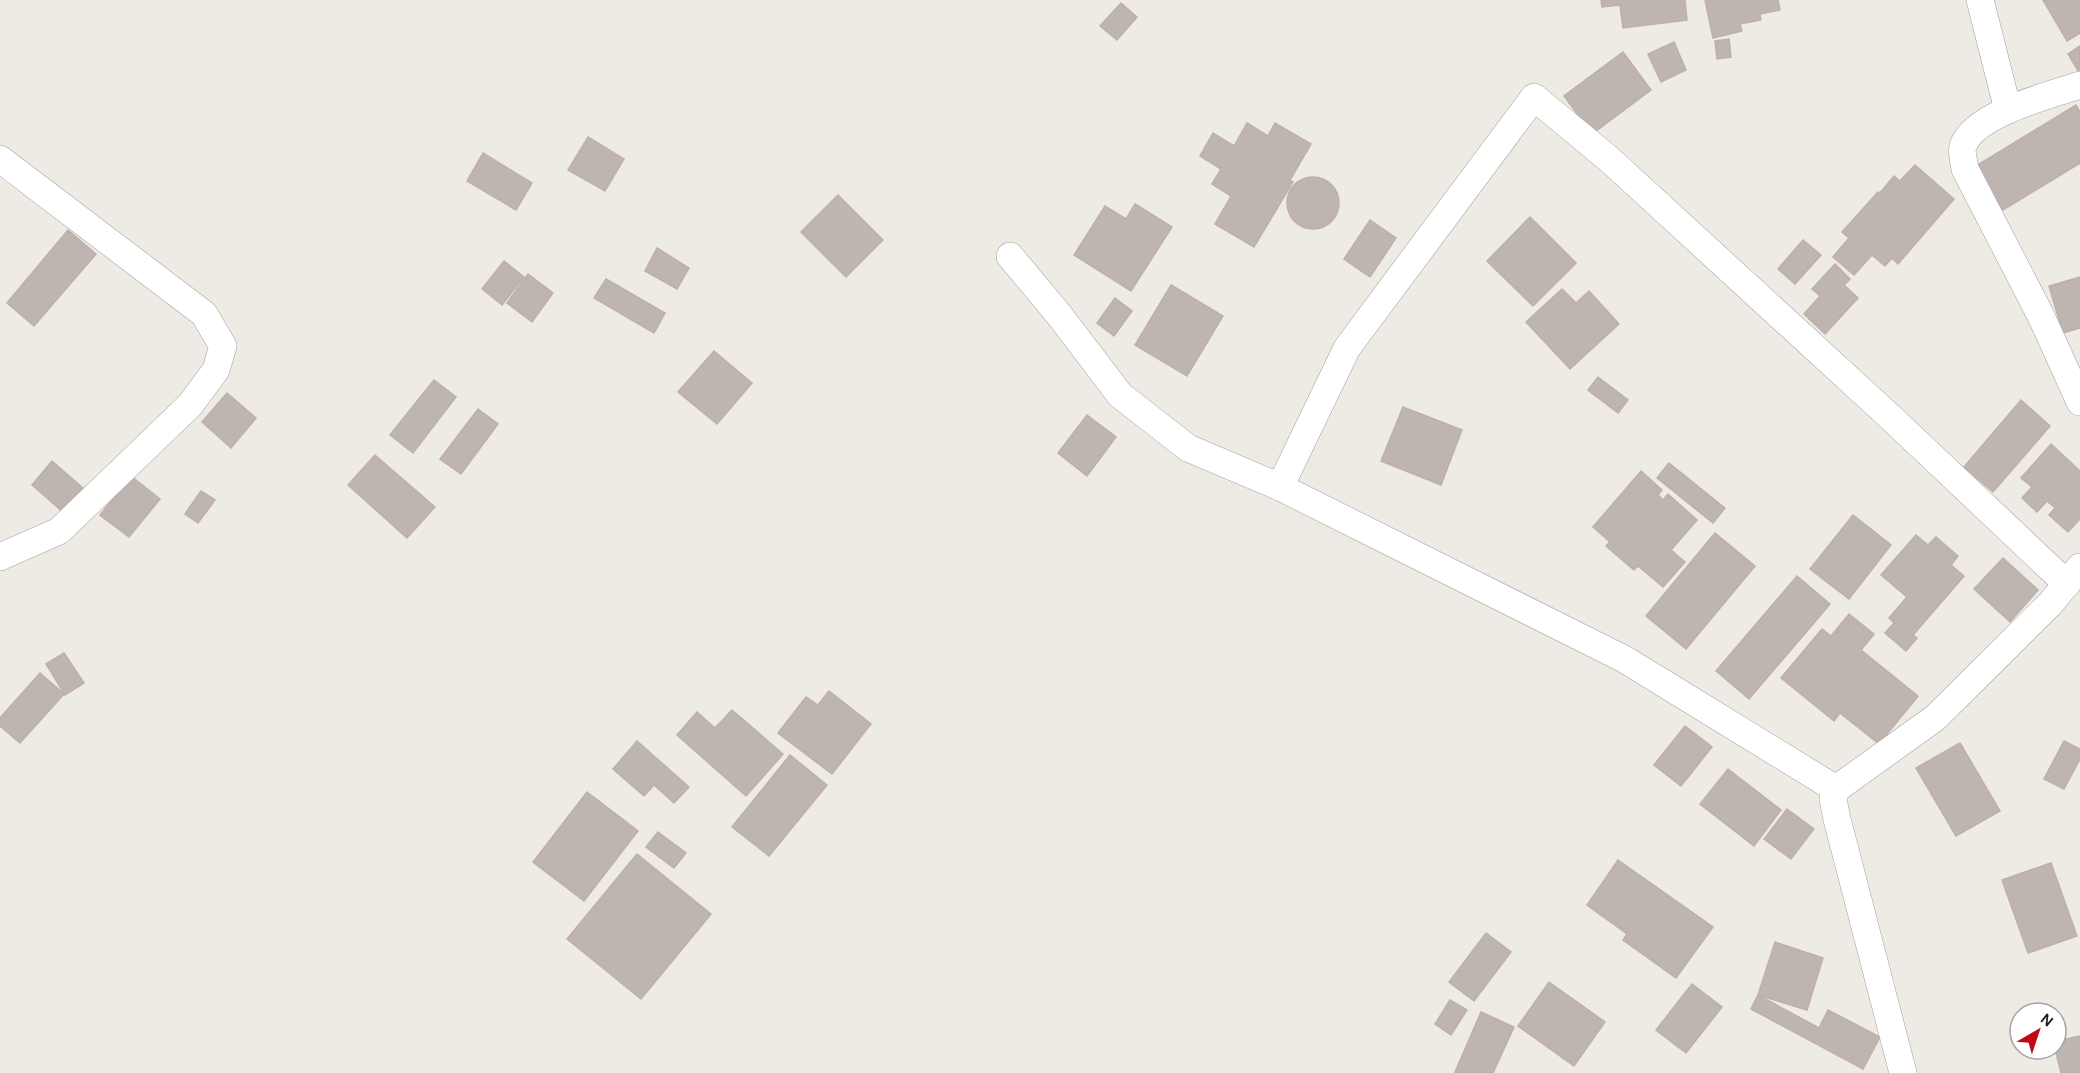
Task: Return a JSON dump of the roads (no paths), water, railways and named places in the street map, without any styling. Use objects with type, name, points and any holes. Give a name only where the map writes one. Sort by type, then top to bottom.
[{"type":"street","points":[[1980,0],[2008,110]]},
{"type":"street","points":[[2080,85],[2008,110],[1977,126],[1963,146],[1965,169],[2041,316],[2080,402]]},
{"type":"street","points":[[1280,487],[1347,348],[1534,97],[1610,160],[1887,414],[2073,576],[2043,611],[1935,718],[1836,789],[1833,800],[1840,830],[1903,1073]]},
{"type":"street","points":[[0,159],[204,314],[223,346],[216,370],[189,405],[59,531],[0,557]]},
{"type":"street","points":[[1010,256],[1060,316],[1120,395],[1188,448],[1280,487],[1624,659],[1836,789]]}]
